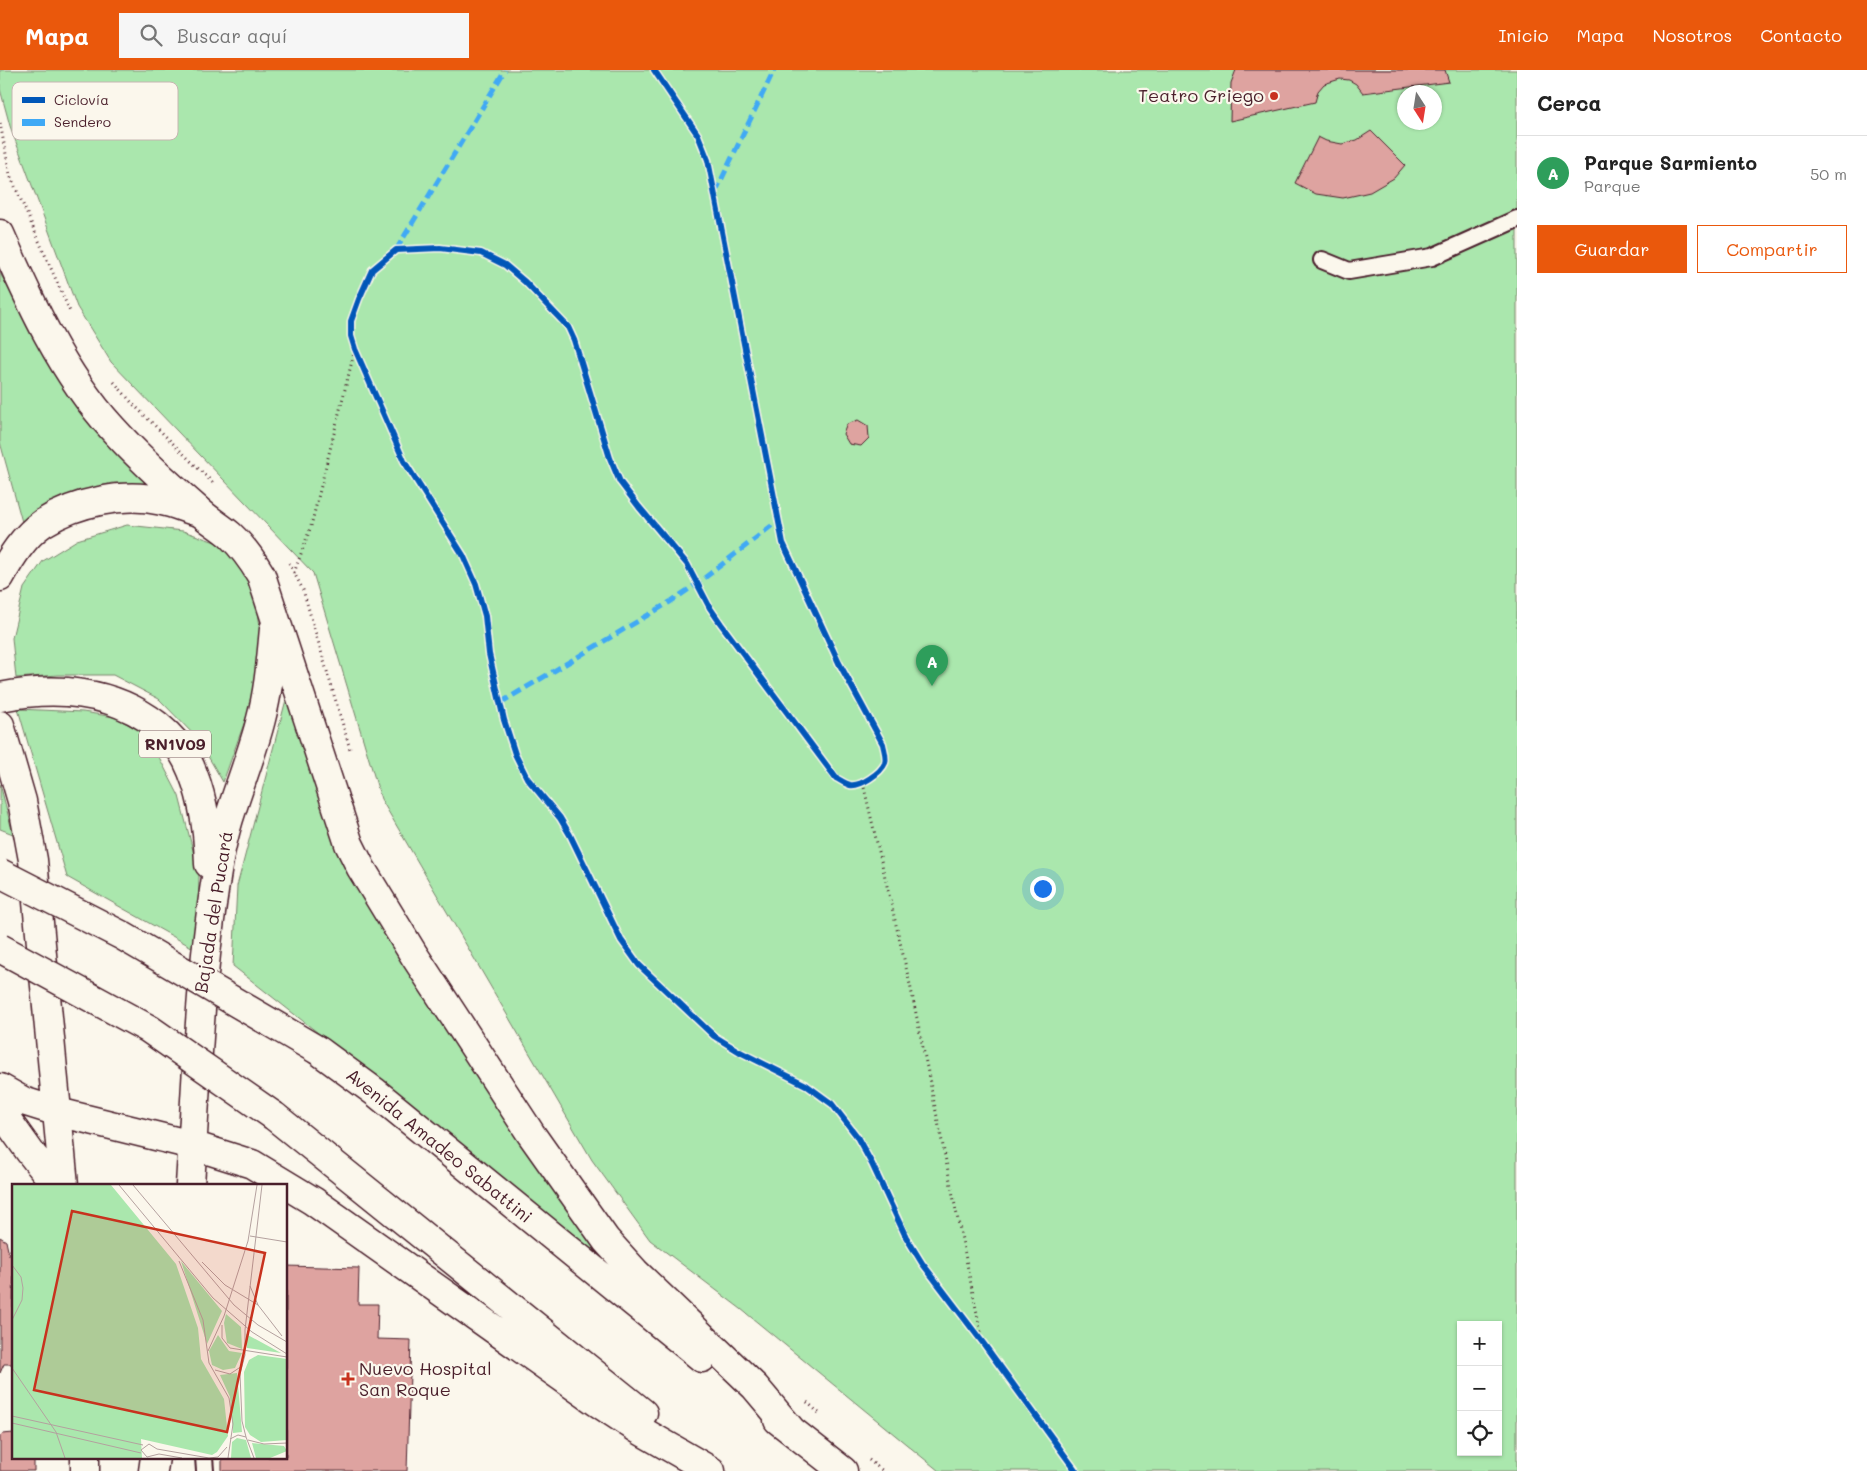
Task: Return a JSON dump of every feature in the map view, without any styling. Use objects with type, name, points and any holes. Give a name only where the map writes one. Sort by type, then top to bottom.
[{"type":"main road","points":[[0,234],[40,321],[68,368],[112,428],[201,513],[230,534],[249,555],[260,574],[275,615],[335,806],[349,844],[361,868],[414,955],[532,1134],[606,1240],[635,1272],[756,1386],[792,1431]]},
{"type":"main road","points":[[0,577],[14,552],[37,528],[72,509],[112,499],[139,498],[162,500],[201,513]]},
{"type":"main road","name":"Bajada del Pucará","points":[[190,1184],[200,1010],[208,928],[222,843],[261,720],[268,689],[275,615]]},
{"type":"main road","name":"RN1V09","points":[[0,697],[38,691],[88,694],[114,701],[141,713],[166,733],[186,759],[198,788],[205,814],[209,844],[208,928]]},
{"type":"main road","points":[[0,725],[22,801],[33,860],[64,1184]]},
{"type":"main road","name":"Avenida Amadeo Sabattini","points":[[0,873],[121,935],[319,1051],[375,1092],[792,1431],[854,1463]]},
{"type":"main road","points":[[0,948],[149,1029],[274,1116],[712,1471]]},
{"type":"main road","points":[[0,1088],[23,1101],[58,1112],[192,1145],[252,1164],[285,1184]]},
{"type":"main road","points":[[0,1110],[55,1184]]},
{"type":"main road","points":[[288,1186],[313,1201],[597,1402],[638,1429],[712,1471]]},
{"type":"main road","points":[[288,1198],[313,1201]]},
{"type":"main road","points":[[84,1458],[85,1471]]},
{"type":"main road","points":[[153,1471],[156,1458]]},
{"type":"lane","points":[[1322,260],[1350,271],[1432,257],[1517,219]]},
{"type":"lane","points":[[204,1458],[205,1471]]},
{"type":"path","points":[[0,123],[10,175],[72,315]]},
{"type":"path","points":[[354,346],[359,358]]},
{"type":"path","points":[[275,615],[294,574],[311,526],[354,346]]},
{"type":"path","points":[[110,378],[133,404],[214,484]]},
{"type":"path","points":[[287,560],[303,590],[350,750]]},
{"type":"path","points":[[863,782],[911,990],[983,1343]]},
{"type":"path","points":[[972,1328],[989,1351]]},
{"type":"path","points":[[800,1396],[822,1416]]},
{"type":"path","points":[[854,1463],[883,1471]]},
{"type":"green space","points":[[0,70],[1517,70],[1517,1471],[939,1471],[741,1309],[650,1240],[592,1160],[381,799],[313,573],[111,362],[77,307],[15,140],[178,140],[178,82],[12,82],[12,131],[0,89]]},
{"type":"green space","points":[[0,273],[34,336],[149,484],[112,483],[71,494],[22,522],[0,442]]},
{"type":"green space","points":[[127,525],[183,531],[224,545],[243,566],[256,595],[262,644],[251,704],[223,782],[198,739],[159,699],[113,675],[58,675],[16,678],[12,638],[24,588],[43,561],[77,540]]},
{"type":"green space","points":[[288,692],[323,804],[619,1275],[524,1195],[233,966],[237,886]]},
{"type":"green space","points":[[18,709],[83,712],[114,717],[143,732],[160,759],[179,796],[199,874],[197,950],[67,877]]},
{"type":"green space","points":[[0,784],[13,834],[0,829]]},
{"type":"building","name":"Teatro Griego","points":[[1236,70],[1445,70],[1449,82],[1426,85],[1397,85],[1397,89],[1363,93],[1356,84],[1349,80],[1340,79],[1324,84],[1318,91],[1315,102],[1230,121],[1231,83]]},
{"type":"building","points":[[1371,131],[1405,165],[1394,178],[1370,192],[1343,198],[1316,194],[1295,183],[1318,137],[1326,141],[1342,144],[1357,140]]},
{"type":"building","points":[[858,420],[868,426],[869,438],[861,446],[849,444],[843,434],[847,424]]},
{"type":"building","points":[[0,1237],[6,1241],[9,1255],[12,1256],[12,1364],[4,1364],[0,1373]]},
{"type":"building","name":"Nuevo Hospital San Roque","points":[[288,1266],[359,1268],[358,1304],[378,1304],[377,1339],[411,1340],[407,1471],[222,1471],[222,1458],[288,1458]]},
{"type":"building","points":[[12,1433],[12,1458],[34,1458],[34,1471],[0,1471],[0,1436]]},
{"type":"marked path","points":[[396,250],[505,70]]},
{"type":"marked path","points":[[715,193],[774,70]]},
{"type":"marked path","points":[[500,703],[670,602],[698,583],[779,520]]},
{"type":"cycle path","points":[[654,70],[698,135],[708,160],[783,543],[839,663],[883,744],[886,756],[885,763],[875,775],[864,782],[854,785],[836,778],[721,624],[710,608],[687,564],[620,482],[610,458],[574,340],[568,327],[525,282],[505,265],[481,253],[440,248],[396,250],[372,270],[351,321],[351,336],[404,461],[463,555],[476,584],[485,616],[489,654],[504,720],[515,754],[527,778],[560,818],[570,835],[621,940],[639,965],[714,1036],[740,1052],[806,1085],[832,1104],[856,1135],[872,1164],[906,1237],[922,1263],[1076,1471]]},
{"type":"place","name":"Teatro Griego","points":[[1274,96]]},
{"type":"place","name":"Parque Sarmiento","points":[[932,686]]},
{"type":"place","name":"Nuevo Hospital San Roque","points":[[348,1379]]}]
